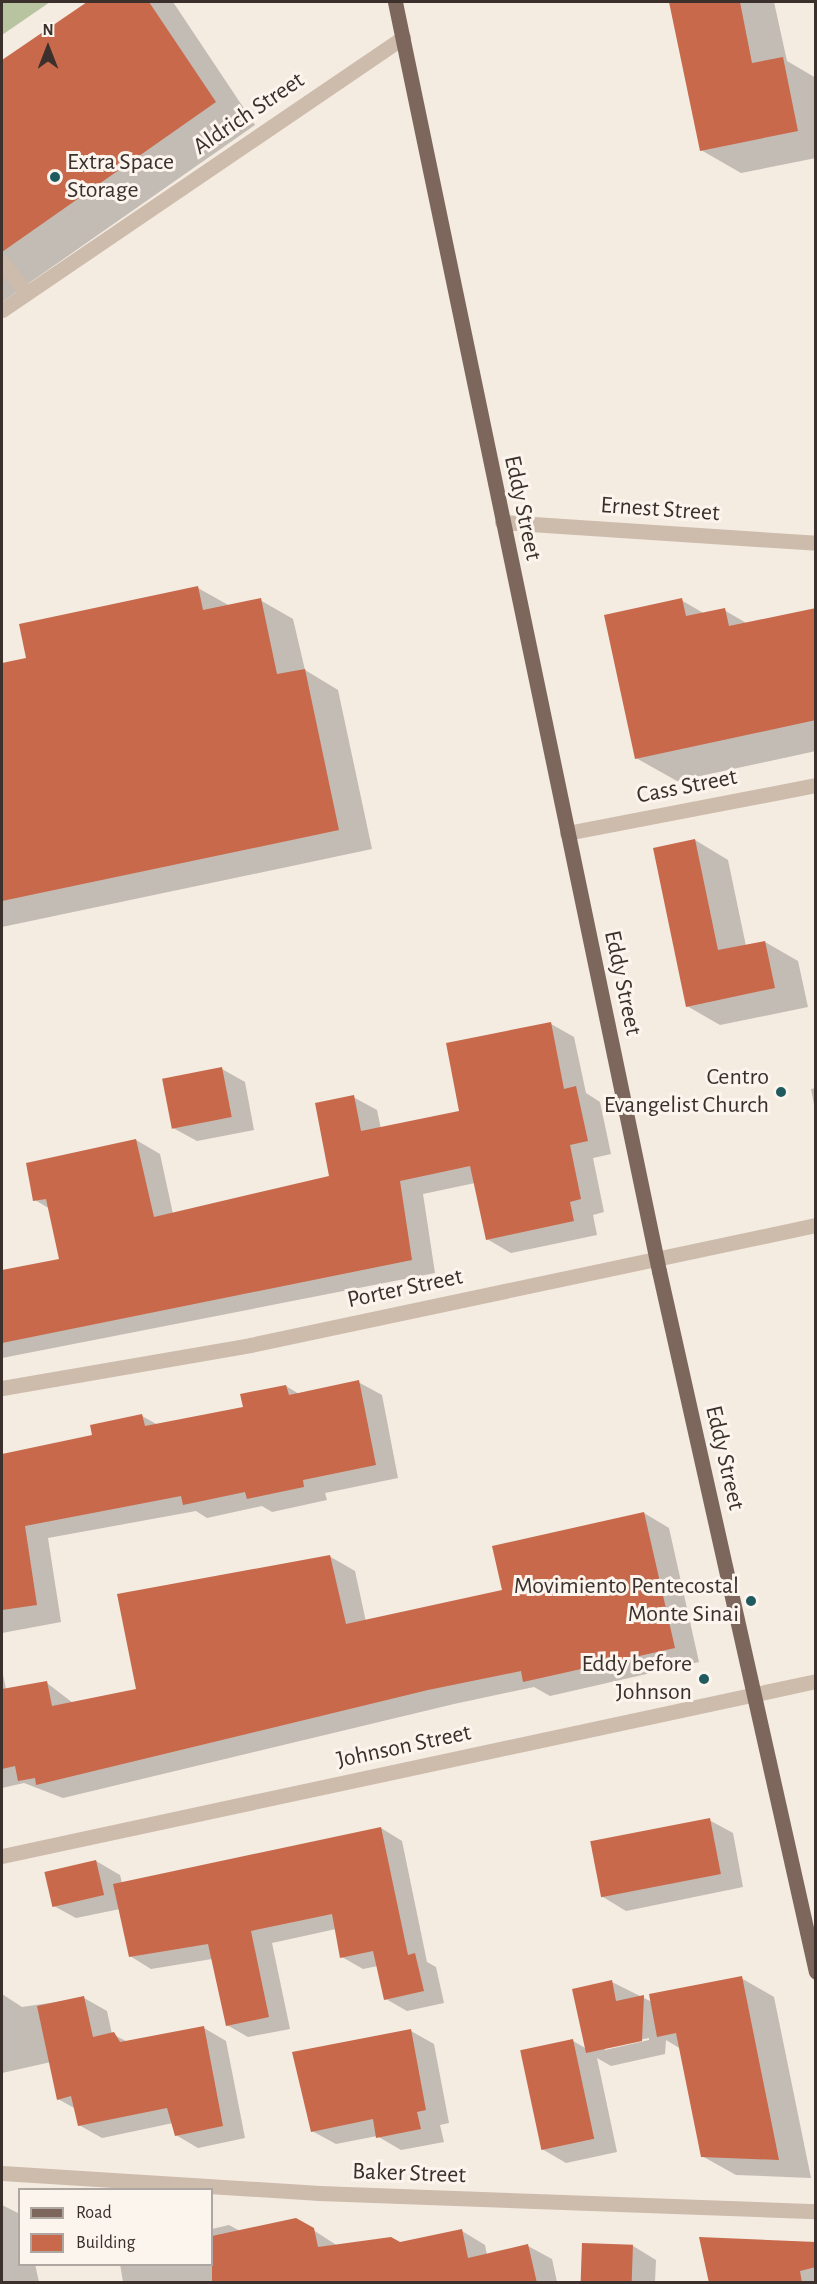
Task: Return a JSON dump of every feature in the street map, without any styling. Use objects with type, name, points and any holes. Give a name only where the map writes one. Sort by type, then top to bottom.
[{"type":"main road","name":"Eddy Street","points":[[395,2],[567,833],[658,1259],[816,1972]]},
{"type":"street","name":"Aldrich Street","points":[[2,310],[403,37]]},
{"type":"street","points":[[2,262],[26,293]]},
{"type":"street","name":"Ernest Street","points":[[502,522],[816,543]]},
{"type":"street","name":"Cass Street","points":[[567,833],[816,785]]},
{"type":"street","name":"Porter Street","points":[[2,1388],[250,1345],[816,1225]]},
{"type":"street","name":"Johnson Street","points":[[2,1856],[816,1681]]},
{"type":"street","name":"Baker Street","points":[[2,2173],[319,2193],[816,2211]]},
{"type":"green space","points":[[2,2],[50,2],[2,35]]},
{"type":"building","name":"Extra Space Storage","points":[[87,2],[149,2],[216,102],[2,252],[2,60]]},
{"type":"building","points":[[669,2],[740,2],[752,63],[783,57],[798,131],[700,151]]},
{"type":"building","points":[[198,586],[203,610],[261,598],[277,674],[305,669],[339,830],[2,901],[2,663],[26,658],[19,624]]},
{"type":"building","points":[[682,598],[686,616],[725,608],[729,626],[816,608],[816,720],[635,759],[604,615]]},
{"type":"building","points":[[695,839],[718,950],[765,941],[775,988],[686,1007],[653,848]]},
{"type":"building","points":[[551,1022],[564,1089],[576,1086],[588,1141],[570,1145],[581,1199],[570,1202],[574,1221],[486,1240],[470,1166],[400,1181],[412,1260],[2,1343],[2,1270],[59,1259],[46,1199],[33,1201],[26,1163],[136,1139],[154,1217],[329,1176],[315,1103],[354,1095],[361,1131],[459,1111],[446,1043]]},
{"type":"building","points":[[222,1067],[232,1117],[172,1129],[162,1079]]},
{"type":"building","points":[[359,1380],[376,1465],[303,1480],[304,1487],[247,1499],[245,1492],[183,1505],[181,1496],[25,1526],[37,1605],[2,1610],[2,1454],[92,1435],[90,1425],[142,1414],[145,1426],[243,1407],[240,1394],[286,1385],[289,1395]]},
{"type":"building","points":[[644,1512],[675,1648],[523,1682],[521,1671],[428,1690],[36,1785],[35,1778],[18,1781],[15,1766],[2,1769],[2,1689],[47,1681],[52,1706],[136,1689],[117,1594],[330,1555],[346,1624],[502,1590],[492,1546]]},
{"type":"building","points":[[710,1818],[721,1874],[601,1897],[590,1841]]},
{"type":"building","points":[[381,1827],[408,1955],[415,1953],[424,1991],[384,2000],[373,1951],[340,1958],[332,1914],[251,1931],[269,2017],[226,2026],[208,1944],[129,1957],[113,1884]]},
{"type":"building","points":[[96,1860],[104,1895],[52,1907],[44,1872]]},
{"type":"building","points":[[742,1976],[779,2160],[701,2157],[676,2033],[657,2037],[649,1994]]},
{"type":"building","points":[[612,1980],[616,2001],[644,1995],[642,2041],[586,2053],[572,1989]]},
{"type":"building","points":[[84,1996],[93,2037],[114,2032],[120,2042],[204,2026],[223,2126],[175,2136],[167,2108],[78,2126],[71,2096],[57,2100],[37,2006]]},
{"type":"building","points":[[411,2029],[426,2110],[417,2112],[421,2129],[376,2138],[373,2119],[311,2132],[292,2052]]},
{"type":"building","points":[[573,2039],[594,2139],[541,2150],[520,2050]]},
{"type":"building","points":[[296,2218],[314,2228],[318,2247],[391,2237],[400,2242],[462,2229],[468,2258],[528,2244],[537,2283],[212,2283],[213,2236]]},
{"type":"building","points":[[699,2237],[816,2242],[816,2267],[800,2271],[802,2283],[709,2283]]},
{"type":"building","points":[[582,2243],[633,2245],[632,2282],[581,2282]]},
{"type":"place","name":"Extra Space Storage","points":[[55,177]]},
{"type":"place","name":"Centro Evangelist Church","points":[[781,1092]]},
{"type":"place","name":"Movimiento Pentecostal Monte Sinai","points":[[751,1601]]},
{"type":"place","name":"Eddy before Johnson","points":[[704,1679]]}]
